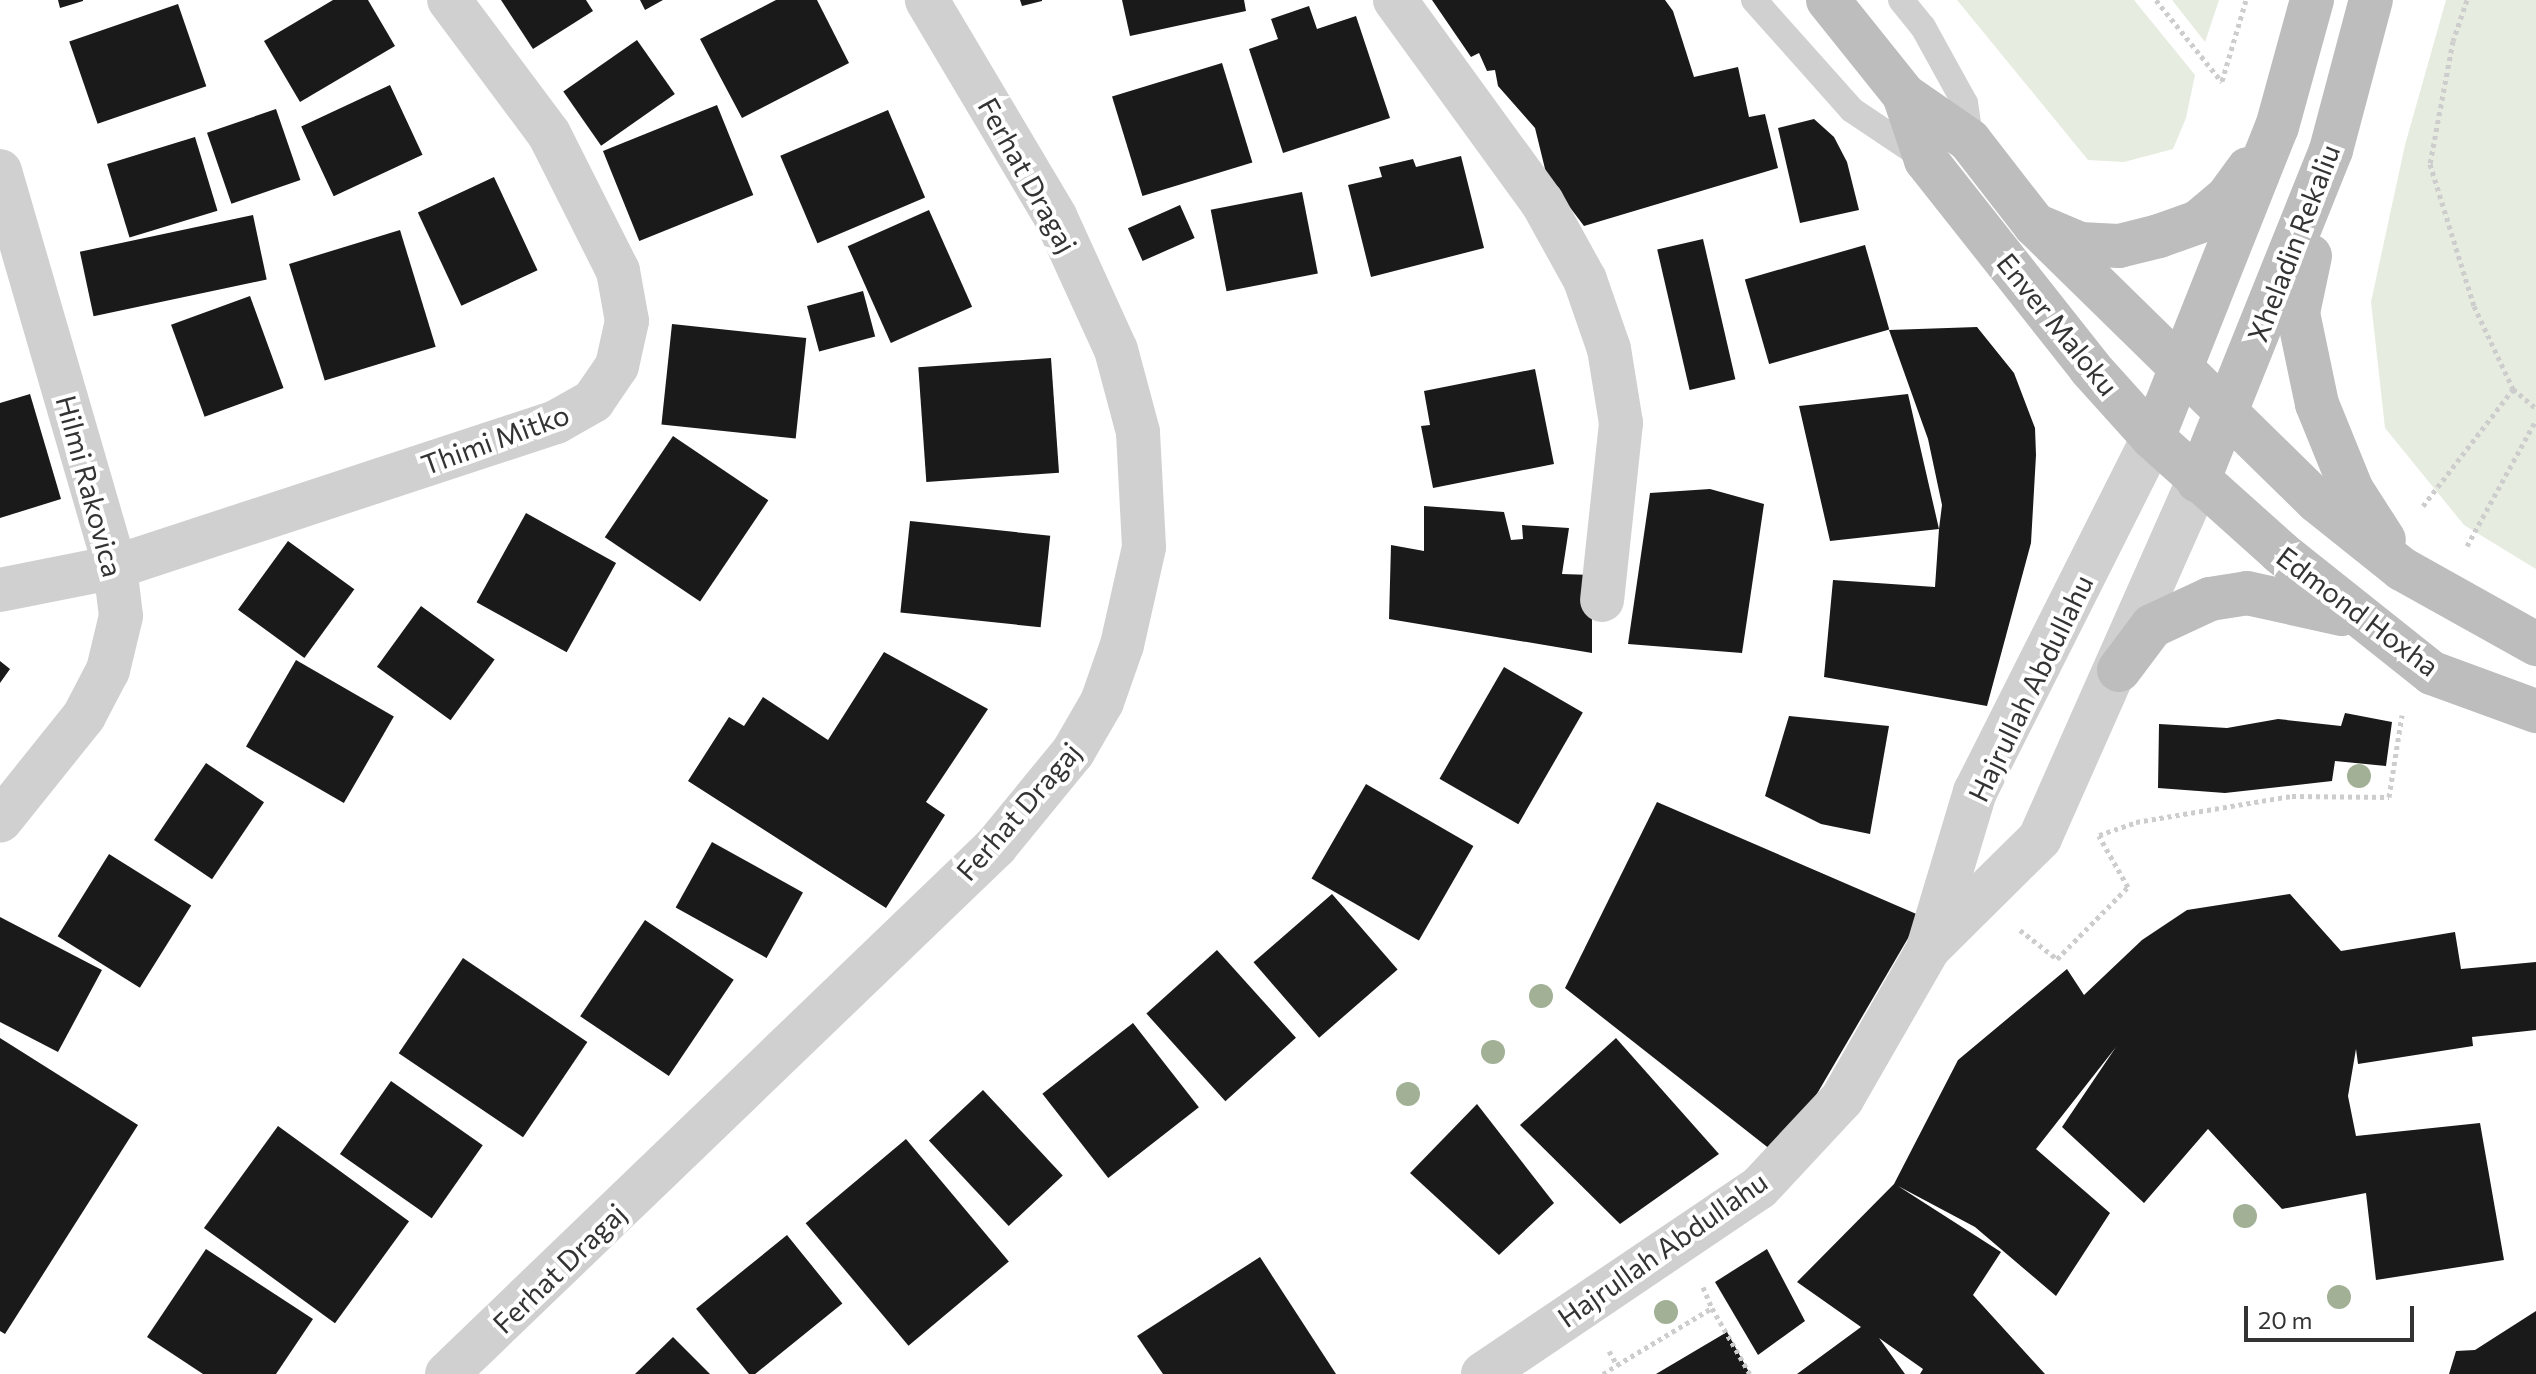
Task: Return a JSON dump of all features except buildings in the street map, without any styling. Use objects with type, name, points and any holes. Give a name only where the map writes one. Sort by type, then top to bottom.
[{"type":"main road","name":"Enver Maloku","points":[[1828,0],[1904,95],[1969,140]]},
{"type":"main road","name":"Xheladin Rekaliu","points":[[2153,438],[2277,127],[2312,0]]},
{"type":"main road","name":"Xheladin Rekaliu","points":[[2198,481],[2331,150],[2371,0]]},
{"type":"main road","name":"Enver Maloku","points":[[1904,95],[1926,160],[2090,368],[2153,438],[2198,481]]},
{"type":"main road","points":[[2035,225],[2080,244],[2119,246],[2198,222],[2227,198],[2277,127]]},
{"type":"main road","points":[[2331,150],[2298,313],[2323,418],[2352,490],[2402,569]]},
{"type":"main road","name":"Enver Maloku","points":[[2035,225],[2226,413]]},
{"type":"main road","points":[[2226,413],[2317,501],[2402,569],[2536,644]]},
{"type":"main road","name":"Edmond Hoxha","points":[[2198,481],[2360,619],[2432,673],[2536,711]]},
{"type":"main road","points":[[2119,670],[2152,626],[2210,599],[2247,593],[2278,596],[2360,619]]},
{"type":"street","name":"Thimi Mitko","points":[[0,590],[115,567],[556,422],[593,401],[617,366],[627,321],[618,271],[549,134],[449,0]]},
{"type":"street","name":"Ferhat Dragaj","points":[[447,1374],[996,846],[1073,752],[1102,702],[1122,645],[1144,547],[1138,432],[1116,350],[1055,216],[927,0]]},
{"type":"street","points":[[1395,0],[1542,202],[1585,280],[1609,349],[1621,423],[1602,600]]},
{"type":"street","name":"Hilmi Rakovica","points":[[0,171],[115,567],[121,616],[108,670],[84,716],[0,821]]},
{"type":"street","name":"Hajrullah Abdullahu","points":[[1483,1374],[1586,1307],[1770,1177],[1842,1099],[1929,948],[1975,792],[2153,438]]},
{"type":"street","name":"Hajrullah Abdullahu","points":[[1929,948],[2040,838],[2119,670],[2198,481]]},
{"type":"lane","name":"Enver Maloku","points":[[1754,0],[1852,110],[1926,160]]},
{"type":"lane","points":[[1901,0],[1923,27],[1965,103],[1969,140]]},
{"type":"lane","name":"Enver Maloku","points":[[1969,140],[2035,225]]},
{"type":"path","points":[[2156,0],[2222,82],[2246,0]]},
{"type":"path","points":[[2467,0],[2453,41],[2430,164],[2474,306],[2513,389],[2536,408]]},
{"type":"path","points":[[2419,511],[2513,389]]},
{"type":"path","points":[[2464,551],[2536,420]]},
{"type":"path","points":[[2040,838],[2074,844],[2136,822],[2292,796],[2389,797],[2403,707]]},
{"type":"path","points":[[2017,928],[2057,959],[2128,887],[2099,835]]},
{"type":"path","points":[[1586,1307],[1617,1365]]},
{"type":"path","points":[[1603,1374],[1712,1308],[1750,1374]]},
{"type":"shaded area","points":[[1957,0],[2134,0],[2195,75],[2186,118],[2173,149],[2124,162],[2088,160]]},
{"type":"shaded area","points":[[2172,0],[2219,0],[2205,42]]},
{"type":"shaded area","points":[[2446,0],[2536,0],[2536,569],[2464,525],[2385,428],[2371,302],[2405,145]]}]
